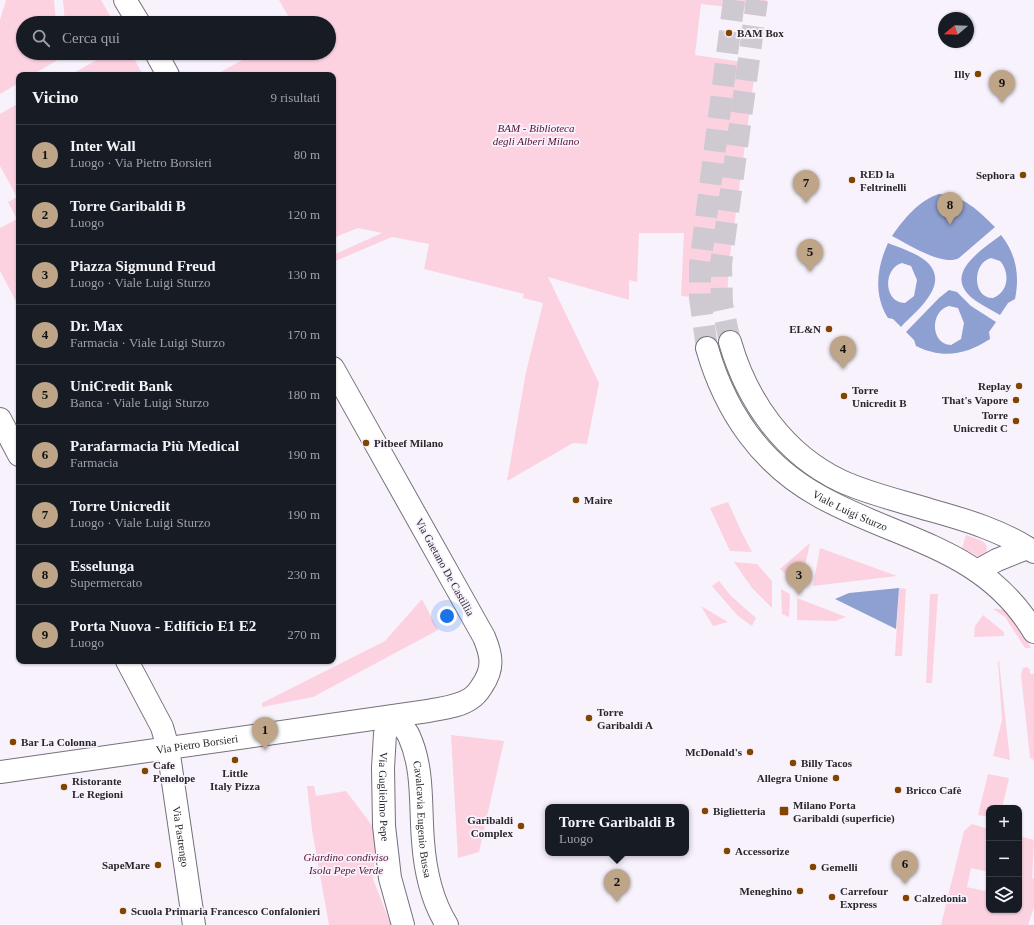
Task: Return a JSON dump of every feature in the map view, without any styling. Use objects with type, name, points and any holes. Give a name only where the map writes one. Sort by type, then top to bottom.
[{"type":"street","points":[[125,0],[135,16]]},
{"type":"street","points":[[160,60],[166,72]]},
{"type":"street","name":"Viale Luigi Sturzo","points":[[730,342],[742,375],[762,412],[778,433],[817,467],[852,486],[979,525],[1032,547]]},
{"type":"street","name":"Viale Luigi Sturzo","points":[[707,348],[721,390],[737,419],[758,448],[785,474],[820,497],[861,517],[929,544],[983,574],[1016,605],[1034,632]]},
{"type":"street","name":"Via Gaetano De Castillia","points":[[336,373],[484,637],[492,658],[492,667],[487,678],[470,699],[456,705],[394,717]]},
{"type":"street","points":[[0,420],[16,450]]},
{"type":"street","points":[[983,574],[1032,547]]},
{"type":"street","name":"Via Pastrengo","points":[[129,664],[162,727],[168,748],[194,925]]},
{"type":"street","name":"Via Pietro Borsieri","points":[[0,772],[394,717]]},
{"type":"street","name":"Cavalcavia Eugenio Bussa","points":[[394,717],[409,735],[418,764],[422,791],[423,841],[427,871],[434,895],[447,925]]},
{"type":"street","name":"Via Guglielmo Pepe","points":[[394,717],[385,734],[383,768],[384,826],[390,878],[403,925]]},
{"type":"green space","points":[[6,0],[54,0],[55,16],[16,16],[16,60],[58,60],[37,72],[16,72],[16,85],[0,94],[0,20]]},
{"type":"green space","points":[[63,0],[101,0],[110,16],[64,16]]},
{"type":"green space","name":"BAM - Biblioteca degli Alberi Milano","points":[[279,0],[767,0],[764,11],[701,4],[695,55],[756,64],[729,263],[727,299],[715,298],[714,303],[693,297],[681,296],[684,233],[639,233],[637,282],[629,280],[629,300],[548,277],[599,383],[587,444],[573,443],[507,481],[526,372],[543,303],[523,298],[524,294],[424,269],[429,244],[392,237],[336,261],[336,254],[382,233],[358,228],[336,237],[336,72],[220,72],[242,60],[336,60],[336,16],[288,16]]},
{"type":"green space","points":[[97,60],[135,60],[141,72],[75,72]]},
{"type":"green space","points":[[16,105],[16,195],[0,166],[0,114]]},
{"type":"green space","points":[[16,198],[16,217],[8,202]]},
{"type":"green space","points":[[16,220],[16,301],[0,271],[0,228]]},
{"type":"green space","points":[[728,502],[752,552],[730,551],[710,508]]},
{"type":"green space","points":[[966,535],[984,542],[987,549],[983,559],[962,548]]},
{"type":"green space","points":[[810,543],[801,585],[780,569]]},
{"type":"green space","points":[[820,548],[897,576],[813,586]]},
{"type":"green space","points":[[734,562],[757,564],[772,581],[772,608],[752,588]]},
{"type":"green space","points":[[719,581],[731,596],[756,618],[752,626],[737,615],[712,586]]},
{"type":"green space","points":[[899,588],[906,589],[902,656],[895,656]]},
{"type":"green space","points":[[781,589],[790,594],[789,617],[782,614]]},
{"type":"green space","points":[[930,594],[938,594],[932,683],[926,683]]},
{"type":"green space","points":[[797,598],[846,617],[835,621],[797,620]]},
{"type":"green space","points":[[422,599],[438,630],[313,697],[262,707],[262,703],[385,641]]},
{"type":"green space","points":[[701,606],[728,622],[713,626]]},
{"type":"green space","points":[[993,609],[1000,609],[1011,616],[1031,648],[1025,648],[1005,617]]},
{"type":"green space","points":[[983,615],[1004,632],[1004,636],[974,637],[975,626]]},
{"type":"green space","points":[[998,661],[1010,760],[993,756],[1002,720]]},
{"type":"green space","points":[[1026,667],[1030,669],[1030,674],[1034,674],[1034,760],[1030,758],[1021,675],[1023,668]]},
{"type":"green space","points":[[451,735],[504,741],[479,852],[458,858]]},
{"type":"green space","points":[[988,774],[1009,778],[1003,805],[986,805],[986,816],[978,815]]},
{"type":"green space","name":"Giardino condiviso Isola Pepe Verde","points":[[307,786],[314,786],[316,796],[346,791],[377,832],[373,879],[391,925],[329,925],[312,830]]},
{"type":"green space","points":[[972,824],[986,828],[986,871],[971,868],[967,887],[985,891],[986,887],[986,913],[1022,913],[1022,837],[1034,840],[1032,878],[1034,879],[1034,907],[1028,925],[941,925],[964,831]]},
{"type":"water","points":[[939,194],[963,200],[977,210],[995,227],[959,258],[952,260],[935,257],[892,236],[912,211],[925,201]]},
{"type":"water","points":[[1001,235],[1010,250],[1016,265],[1017,282],[1015,299],[1008,303],[1000,315],[976,301],[966,291],[962,282],[963,273],[968,264],[984,248]],"holes":[[[991,258],[1000,261],[1006,276],[1005,287],[993,298],[986,296],[978,287],[977,280],[980,266]]]},
{"type":"water","points":[[888,243],[918,256],[927,262],[933,271],[935,280],[929,297],[901,327],[893,319],[888,318],[880,300],[878,280],[884,252]],"holes":[[[902,263],[911,266],[917,280],[914,296],[905,303],[898,301],[889,292],[889,278],[891,271],[896,266]]]},
{"type":"water","points":[[949,290],[957,292],[971,306],[996,322],[989,332],[990,339],[972,349],[963,352],[945,354],[935,353],[916,346],[914,340],[906,332],[939,298]],"holes":[[[949,306],[958,308],[964,323],[961,339],[951,345],[944,343],[936,334],[935,327],[938,314]]]},
{"type":"water","points":[[899,588],[896,629],[835,599],[849,593]]},
{"type":"tunnel","points":[[707,348],[700,298],[700,265],[734,0]]},
{"type":"tunnel","points":[[730,342],[722,304],[721,264],[757,0]]},
{"type":"place","name":"BAM Box","points":[[729,33]]},
{"type":"place","name":"Illy","points":[[978,74]]},
{"type":"place","name":"Porta Nuova - Edificio E1 E2","points":[[1002,103]]},
{"type":"place","name":"Sephora","points":[[1023,175]]},
{"type":"place","name":"RED la Feltrinelli","points":[[852,180]]},
{"type":"place","name":"Torre Unicredit","points":[[806,203]]},
{"type":"place","name":"Esselunga","points":[[950,225]]},
{"type":"place","name":"UniCredit Bank","points":[[810,272]]},
{"type":"place","name":"EL&N","points":[[829,329]]},
{"type":"place","name":"Dr. Max","points":[[843,369]]},
{"type":"place","name":"Replay","points":[[1019,386]]},
{"type":"place","name":"Torre Unicredit B","points":[[844,396]]},
{"type":"place","name":"That's Vapore","points":[[1016,400]]},
{"type":"place","name":"Torre Unicredit C","points":[[1016,421]]},
{"type":"place","name":"Pitbeef Milano","points":[[366,443]]},
{"type":"place","name":"Maire","points":[[576,500]]},
{"type":"place","name":"Piazza Sigmund Freud","points":[[799,595]]},
{"type":"place","name":"Torre Garibaldi A","points":[[589,718]]},
{"type":"place","name":"Bar La Colonna","points":[[13,742]]},
{"type":"place","name":"Inter Wall","points":[[265,750]]},
{"type":"place","name":"McDonald's","points":[[750,752]]},
{"type":"place","name":"Little Italy Pizza","points":[[235,760]]},
{"type":"place","name":"Billy Tacos","points":[[793,763]]},
{"type":"place","name":"Cafe Penelope","points":[[145,771]]},
{"type":"place","name":"Allegra Unione","points":[[836,778]]},
{"type":"place","name":"Ristorante Le Regioni","points":[[64,787]]},
{"type":"place","name":"Bricco Cafè","points":[[898,790]]},
{"type":"place","name":"Biglietteria","points":[[705,811]]},
{"type":"place","name":"Milano Porta Garibaldi (superficie)","points":[[784,811]]},
{"type":"place","name":"Garibaldi Complex","points":[[521,826]]},
{"type":"place","name":"Accessorize","points":[[727,851]]},
{"type":"place","name":"SapeMare","points":[[158,865]]},
{"type":"place","name":"Gemelli","points":[[813,867]]},
{"type":"place","name":"Parafarmacia Più Medical","points":[[905,884]]},
{"type":"place","name":"Meneghino","points":[[800,891]]},
{"type":"place","name":"Carrefour Express","points":[[832,897]]},
{"type":"place","name":"Calzedonia","points":[[906,898]]},
{"type":"place","name":"Torre Garibaldi B","points":[[617,902]]},
{"type":"place","name":"Scuola Primaria Francesco Confalonieri","points":[[123,911]]}]
